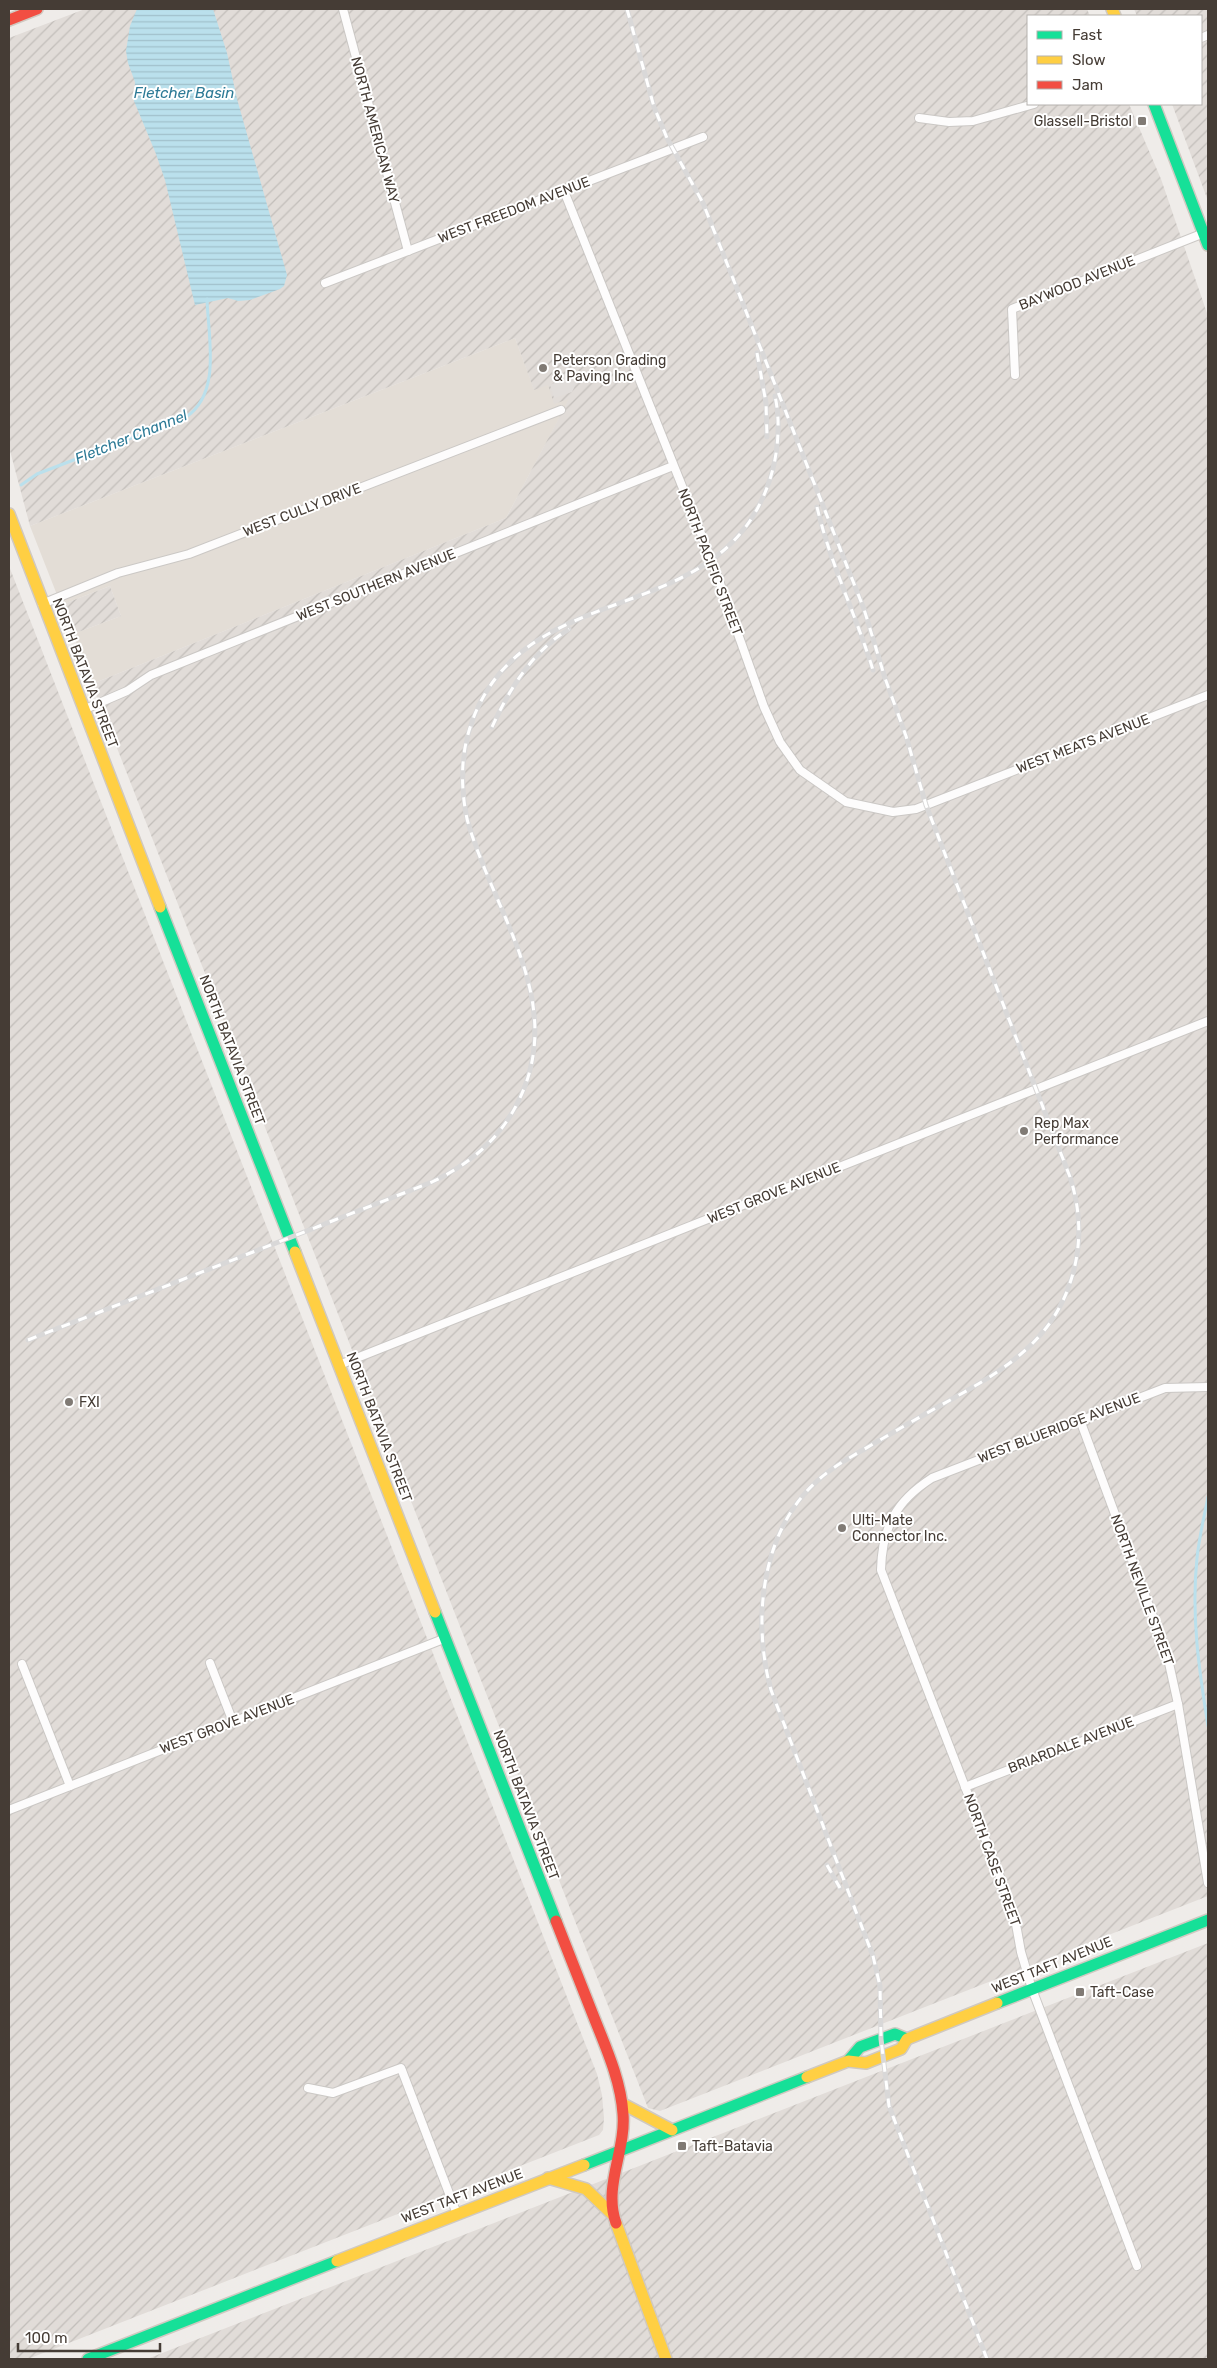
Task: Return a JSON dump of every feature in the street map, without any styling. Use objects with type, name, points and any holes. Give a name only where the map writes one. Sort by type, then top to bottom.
[{"type":"main road","points":[[9,20],[37,9]]},
{"type":"main road","points":[[1154,105],[1208,245]]},
{"type":"main road","name":"NORTH BATAVIA STREET","points":[[9,514],[83,710],[605,2046],[623,2104],[624,2122],[612,2189],[613,2215],[666,2359]]},
{"type":"main road","name":"WEST TAFT AVENUE","points":[[88,2359],[848,2061],[866,2063],[901,2049],[907,2039],[1208,1920]]},
{"type":"main road","name":"WEST TAFT AVENUE","points":[[848,2061],[860,2047],[895,2034],[907,2039]]},
{"type":"main road","points":[[623,2104],[672,2130]]},
{"type":"main road","points":[[548,2178],[586,2189],[613,2215]]},
{"type":"street","name":"NORTH AMERICAN WAY","points":[[343,9],[408,251]]},
{"type":"street","points":[[919,118],[950,122],[972,121],[1030,105]]},
{"type":"street","name":"WEST FREEDOM AVENUE","points":[[325,283],[703,138]]},
{"type":"street","name":"NORTH PACIFIC STREET","points":[[564,191],[672,466],[712,561],[764,707],[780,742],[800,770],[846,802],[893,812],[916,809],[958,793]]},
{"type":"street","name":"BAYWOOD AVENUE","points":[[1015,375],[1012,309],[1204,233]]},
{"type":"street","name":"WEST CULLY DRIVE","points":[[42,604],[118,573],[189,554],[561,410]]},
{"type":"street","name":"WEST SOUTHERN AVENUE","points":[[83,710],[127,691],[151,676],[672,466]]},
{"type":"street","name":"WEST MEATS AVENUE","points":[[958,793],[1208,695]]},
{"type":"street","name":"WEST GROVE AVENUE","points":[[339,1365],[1208,1021]]},
{"type":"street","name":"WEST BLUERIDGE AVENUE","points":[[915,1489],[932,1478],[976,1459],[1165,1388],[1208,1387]]},
{"type":"street","name":"NORTH NEVILLE STREET","points":[[1080,1420],[1167,1654],[1178,1704],[1208,1883]]},
{"type":"street","name":"NORTH CASE STREET","points":[[915,1489],[888,1526],[882,1546],[882,1570],[1014,1913],[1021,1952],[1032,1989],[1137,2266]]},
{"type":"street","name":"WEST GROVE AVENUE","points":[[9,1810],[446,1638]]},
{"type":"street","points":[[210,1663],[233,1722]]},
{"type":"street","points":[[22,1664],[70,1786]]},
{"type":"street","name":"BRIARDALE AVENUE","points":[[965,1787],[1178,1704]]},
{"type":"street","points":[[308,2088],[333,2093],[401,2068],[457,2214]]},
{"type":"shaded area","points":[[85,9],[1087,9],[1090,15],[1027,15],[1027,105],[1129,105],[1161,179],[1208,316],[1208,1896],[660,2111],[648,2108],[92,684],[506,518],[569,399],[554,404],[548,385],[534,390],[515,338],[30,526],[9,447],[9,38]]},
{"type":"shaded area","points":[[1134,9],[1208,9],[1208,201],[1172,105],[1202,105],[1202,15],[1137,15]]},
{"type":"shaded area","points":[[515,338],[534,389],[548,384],[570,398],[506,518],[92,684],[73,634],[121,616],[110,586],[61,605],[30,526]]},
{"type":"shaded area","points":[[576,373],[581,373],[572,392],[554,398],[550,385]]},
{"type":"shaded area","points":[[9,566],[597,2074],[602,2095],[604,2118],[603,2130],[599,2135],[28,2359],[9,2359]]},
{"type":"shaded area","points":[[110,586],[121,616],[73,634],[61,605]]},
{"type":"shaded area","points":[[1208,1943],[1208,2359],[147,2359]]},
{"type":"water","name":"Fletcher Basin","points":[[137,9],[213,9],[227,53],[237,99],[287,275],[284,286],[280,289],[250,300],[238,301],[228,298],[195,305],[165,180],[134,101],[135,82],[126,51],[130,26]]},
{"type":"waterway","name":"Fletcher Channel","points":[[21,485],[37,474],[186,417],[197,407],[205,394],[209,379],[210,347],[207,299]]},
{"type":"waterway","points":[[1208,1497],[1198,1550],[1195,1579],[1195,1621],[1208,1726]]},
{"type":"railway","points":[[627,9],[654,107],[667,138],[703,203],[864,609],[885,678],[906,736],[926,805],[1070,1177],[1078,1216],[1077,1254],[1071,1280],[1063,1301],[1039,1337],[1024,1352],[990,1377],[843,1461],[816,1482],[797,1502],[783,1526],[773,1552],[766,1579],[762,1607],[765,1663],[771,1690],[873,1956],[880,1986],[881,2039],[889,2106],[987,2359]]},
{"type":"railway","points":[[757,353],[766,403],[767,437]]},
{"type":"railway","points":[[28,1340],[432,1182],[470,1160],[501,1129],[517,1104],[531,1067],[535,1030],[531,995],[522,960],[479,855],[464,804],[463,761],[468,733],[473,719],[479,705],[508,665],[544,636],[586,616],[672,582],[712,560],[745,528],[769,482],[775,461],[778,439],[778,417],[775,396]]},
{"type":"railway","points":[[817,507],[836,569],[873,670]]},
{"type":"railway","points":[[492,727],[506,698],[523,672],[544,649],[569,629]]},
{"type":"railway","points":[[827,1865],[840,1888]]},
{"type":"traffic: fast","points":[[1154,105],[1208,245]]},
{"type":"traffic: fast","points":[[160,907],[295,1252]]},
{"type":"traffic: fast","points":[[435,1612],[556,1921]]},
{"type":"traffic: fast","points":[[997,2003],[1208,1920]]},
{"type":"traffic: fast","points":[[848,2061],[860,2047],[895,2034],[907,2039]]},
{"type":"traffic: fast","points":[[584,2165],[807,2077]]},
{"type":"traffic: fast","points":[[88,2359],[337,2261]]},
{"type":"traffic: slow","points":[[1112,9],[1115,15]]},
{"type":"traffic: slow","points":[[9,514],[160,907]]},
{"type":"traffic: slow","points":[[295,1252],[435,1612]]},
{"type":"traffic: slow","points":[[807,2077],[848,2061],[866,2063],[901,2049],[907,2039],[997,2003]]},
{"type":"traffic: slow","points":[[623,2104],[672,2130]]},
{"type":"traffic: slow","points":[[337,2261],[584,2165]]},
{"type":"traffic: slow","points":[[548,2178],[586,2189],[613,2215]]},
{"type":"traffic: slow","points":[[616,2223],[666,2359]]},
{"type":"traffic: jam","points":[[9,20],[37,9]]},
{"type":"traffic: jam","points":[[556,1921],[609,2054],[622,2102],[623,2128],[612,2196],[616,2223]]},
{"type":"place","name":"Glassell-Bristol","points":[[1142,121]]},
{"type":"place","name":"Peterson Grading & Paving Inc","points":[[543,368]]},
{"type":"place","name":"Rep Max Performance","points":[[1024,1131]]},
{"type":"place","name":"FXI","points":[[69,1402]]},
{"type":"place","name":"Ulti-Mate Connector Inc.","points":[[842,1528]]},
{"type":"place","name":"Taft-Case","points":[[1080,1992]]},
{"type":"place","name":"Taft-Batavia","points":[[682,2146]]}]
